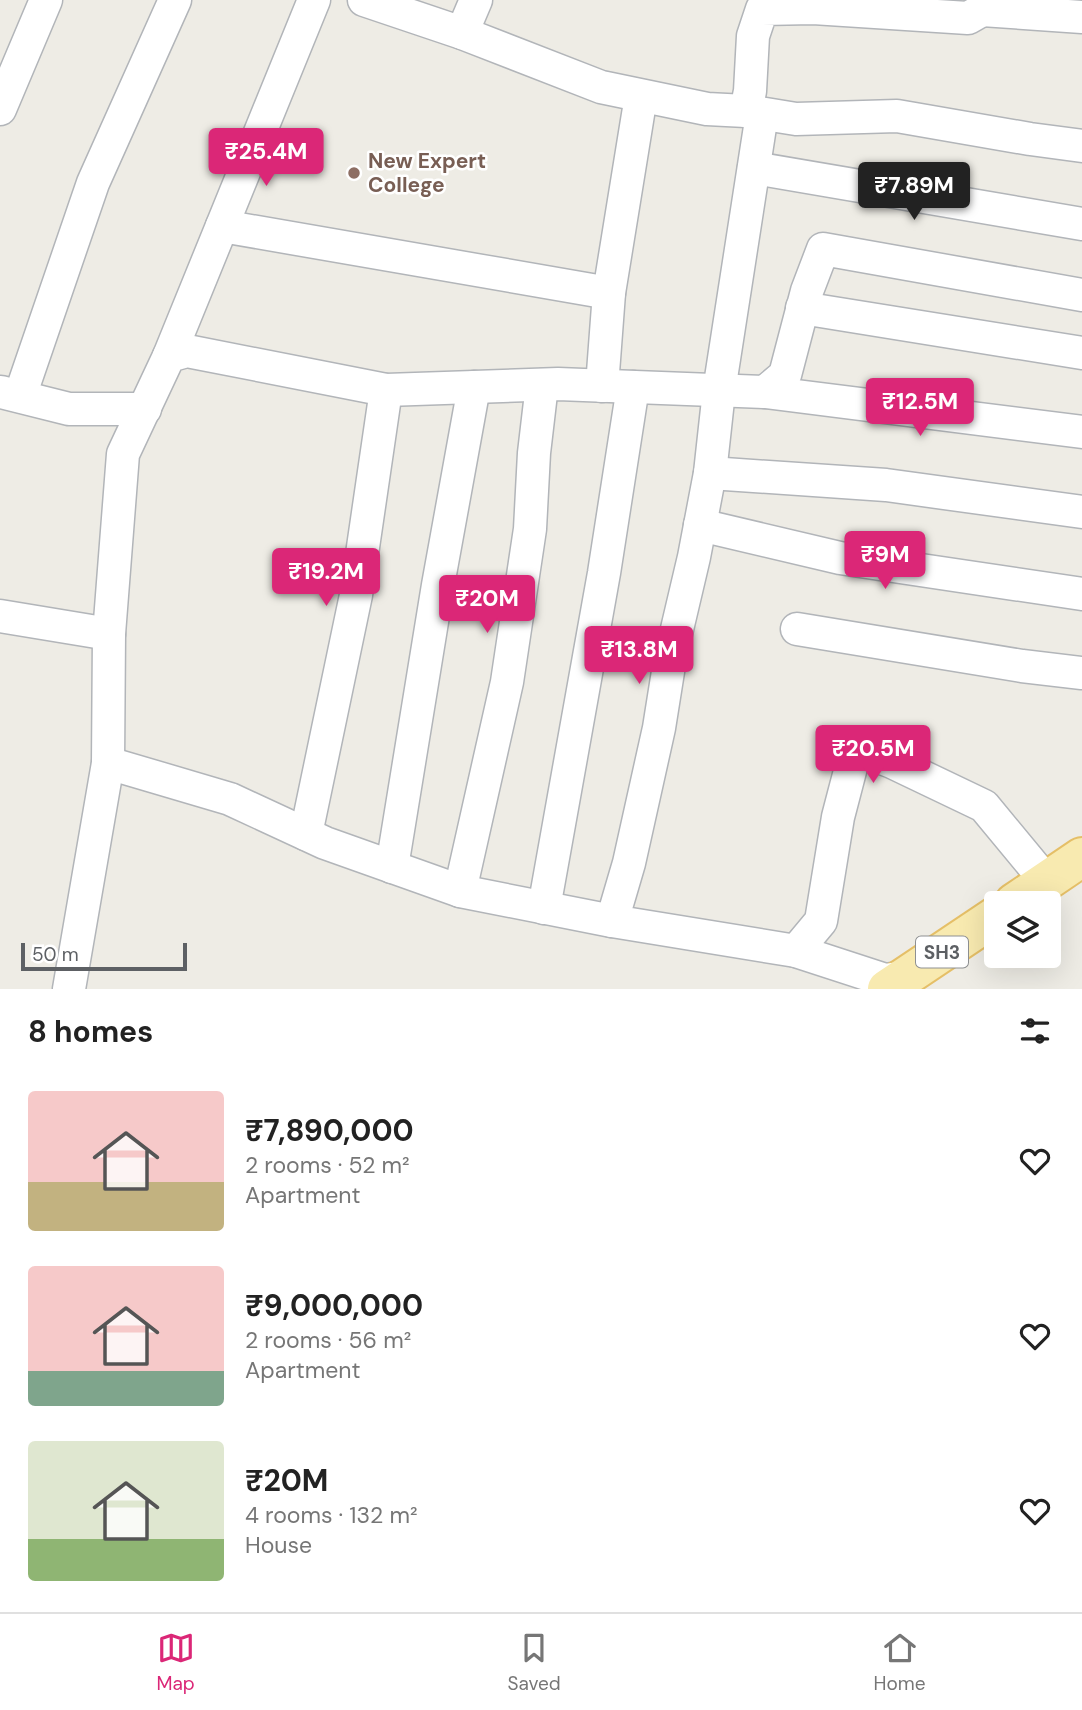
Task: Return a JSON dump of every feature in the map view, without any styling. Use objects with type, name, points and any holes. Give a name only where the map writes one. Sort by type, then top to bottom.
[{"type":"main road","points":[[1031,891],[1082,857]]},
{"type":"main road","name":"SH3","points":[[896,983],[984,924]]},
{"type":"street","points":[[0,110],[46,0]]},
{"type":"street","points":[[145,409],[69,409],[10,394],[93,183],[175,0]]},
{"type":"street","points":[[69,989],[108,763],[109,634],[123,454],[169,356],[314,0]]},
{"type":"street","points":[[364,0],[462,33],[601,87],[641,96],[707,109],[796,119],[897,116],[1082,146]]},
{"type":"street","points":[[462,33],[476,0]]},
{"type":"street","points":[[612,921],[629,863],[659,728],[670,659],[710,473],[719,391],[754,168],[754,113],[750,91],[753,36],[762,4],[813,8],[851,5],[968,18],[985,5],[1082,17]]},
{"type":"street","points":[[544,908],[604,573],[617,387],[608,293],[641,96]]},
{"type":"street","points":[[754,168],[1082,223]]},
{"type":"street","points":[[222,226],[608,293]]},
{"type":"street","points":[[765,392],[785,374],[807,291],[823,249],[1082,295]]},
{"type":"street","points":[[802,308],[1082,353]]},
{"type":"street","points":[[169,356],[187,351],[386,390],[542,385],[765,392],[1082,432]]},
{"type":"street","points":[[460,891],[507,682],[530,529],[534,453],[542,385]]},
{"type":"street","points":[[392,866],[474,387]]},
{"type":"street","points":[[306,834],[356,595],[386,390]]},
{"type":"street","points":[[710,473],[886,485],[1082,512]]},
{"type":"street","points":[[700,525],[840,558],[1082,594]]},
{"type":"street","points":[[0,616],[109,634]]},
{"type":"street","points":[[797,629],[1022,666],[1082,673]]},
{"type":"street","points":[[796,951],[821,921],[838,817],[856,748],[892,762],[984,806],[1046,881]]},
{"type":"street","points":[[108,763],[230,799],[325,843],[460,891],[612,921],[796,951],[896,983]]},
{"type":"place","name":"New Expert College","points":[[354,173]]}]
